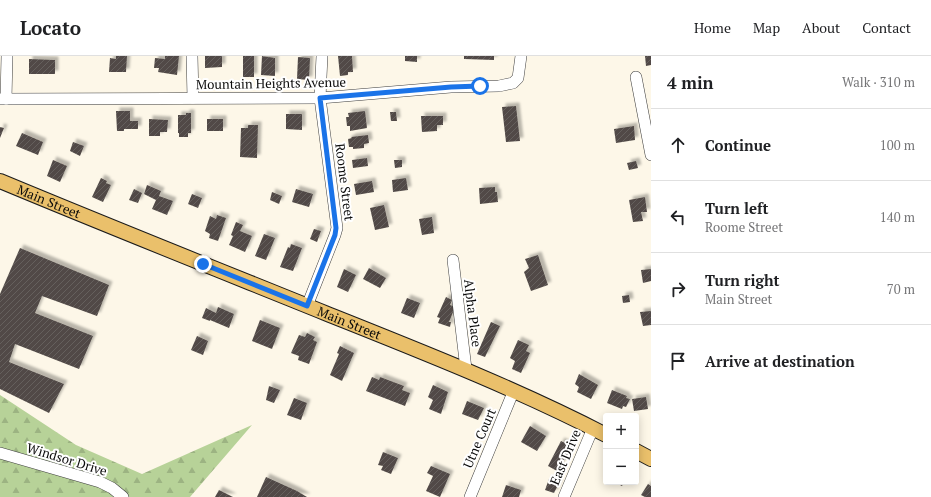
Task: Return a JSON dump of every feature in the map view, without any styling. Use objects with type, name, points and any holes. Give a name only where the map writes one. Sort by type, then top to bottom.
[{"type":"main road","name":"Main Street","points":[[0,181],[138,239],[466,369],[514,390],[603,433]]},
{"type":"main road","points":[[639,453],[651,459]]},
{"type":"street","points":[[3,99],[7,56]]},
{"type":"street","points":[[192,56],[193,98]]},
{"type":"street","name":"Roome Street","points":[[307,306],[335,235],[336,228],[320,98],[322,56]]},
{"type":"street","name":"Mountain Heights Avenue","points":[[3,99],[320,98],[451,87],[499,86],[513,83],[518,78],[521,56]]},
{"type":"street","points":[[636,77],[651,155]]},
{"type":"street","name":"Alpha Place","points":[[453,260],[466,369]]},
{"type":"street","name":"Utne Court","points":[[470,497],[514,390]]},
{"type":"street","name":"East Drive","points":[[564,497],[593,428]]},
{"type":"street","name":"Windsor Drive","points":[[0,453],[100,482],[112,488],[123,497]]},
{"type":"green space","points":[[0,395],[76,445],[142,474],[252,425],[190,497],[0,497]]},
{"type":"building","points":[[116,56],[127,56],[126,72],[109,72],[110,58],[116,59]]},
{"type":"building","points":[[165,56],[179,56],[177,75],[158,72],[159,68],[154,68],[155,58],[165,59]]},
{"type":"building","points":[[205,56],[222,56],[222,67],[205,68]]},
{"type":"building","points":[[243,56],[254,56],[254,77],[243,77]]},
{"type":"building","points":[[262,56],[275,58],[275,76],[261,75]]},
{"type":"building","points":[[338,56],[352,56],[353,72],[348,72],[348,75],[340,76]]},
{"type":"building","points":[[405,56],[417,56],[417,62],[405,61]]},
{"type":"building","points":[[464,56],[494,56],[494,60],[464,59]]},
{"type":"building","points":[[645,56],[651,56],[651,65],[646,66]]},
{"type":"building","points":[[298,57],[310,58],[309,80],[297,79]]},
{"type":"building","points":[[29,59],[55,60],[55,74],[29,74]]},
{"type":"building","points":[[516,106],[520,141],[506,142],[502,107]]},
{"type":"building","points":[[116,111],[130,111],[130,121],[138,121],[138,129],[124,129],[124,131],[117,131]]},
{"type":"building","points":[[365,111],[367,128],[350,131],[350,126],[347,126],[346,117],[349,117],[348,113]]},
{"type":"building","points":[[390,112],[396,112],[397,121],[391,121]]},
{"type":"building","points":[[186,113],[191,113],[191,133],[188,133],[188,137],[179,137],[178,115],[186,115]]},
{"type":"building","points":[[286,114],[302,114],[302,130],[286,129]]},
{"type":"building","points":[[421,116],[443,116],[443,125],[437,125],[437,131],[422,132]]},
{"type":"building","points":[[149,119],[168,120],[167,132],[160,132],[160,136],[149,136]]},
{"type":"building","points":[[207,119],[223,119],[223,131],[207,131]]},
{"type":"building","points":[[248,125],[258,125],[257,158],[240,157],[241,128],[248,128]]},
{"type":"building","points":[[634,126],[635,140],[616,143],[614,129]]},
{"type":"building","points":[[0,127],[4,128],[0,138]]},
{"type":"building","points":[[22,133],[43,142],[38,155],[16,146]]},
{"type":"building","points":[[368,135],[369,143],[364,144],[364,148],[353,149],[353,147],[349,147],[348,139],[352,138],[351,137]]},
{"type":"building","points":[[73,142],[84,146],[80,156],[70,151]]},
{"type":"building","points":[[367,158],[368,166],[353,168],[352,160]]},
{"type":"building","points":[[53,160],[67,166],[60,182],[47,176]]},
{"type":"building","points":[[394,160],[402,160],[402,167],[395,168]]},
{"type":"building","points":[[636,161],[638,168],[629,170],[627,163]]},
{"type":"building","points":[[101,178],[107,181],[106,183],[111,185],[103,202],[92,197]]},
{"type":"building","points":[[406,178],[408,190],[393,192],[392,180]]},
{"type":"building","points":[[372,181],[374,192],[356,195],[354,184]]},
{"type":"building","points":[[147,185],[161,191],[159,196],[173,201],[167,215],[152,209],[156,200],[144,194]]},
{"type":"building","points":[[495,187],[498,202],[480,204],[479,188]]},
{"type":"building","points":[[134,189],[142,193],[138,203],[129,200]]},
{"type":"building","points":[[296,189],[313,194],[309,207],[292,202]]},
{"type":"building","points":[[272,192],[282,196],[279,204],[270,200]]},
{"type":"building","points":[[192,194],[202,198],[198,208],[188,204]]},
{"type":"building","points":[[645,197],[647,212],[641,212],[643,221],[633,222],[629,200]]},
{"type":"building","points":[[384,205],[389,227],[375,230],[370,208]]},
{"type":"building","points":[[217,215],[226,218],[218,241],[209,238],[210,234],[205,231],[210,216],[216,219]]},
{"type":"building","points":[[432,217],[434,233],[422,235],[419,219]]},
{"type":"building","points":[[236,222],[243,225],[240,231],[252,236],[245,252],[229,245],[233,236],[231,235]]},
{"type":"building","points":[[314,229],[321,231],[317,242],[310,239]]},
{"type":"building","points":[[264,234],[275,238],[266,260],[255,256]]},
{"type":"building","points":[[291,244],[302,248],[293,271],[280,267],[288,247],[290,248]]},
{"type":"building","points":[[20,248],[109,285],[97,316],[42,296],[35,313],[93,336],[79,369],[15,344],[9,362],[64,384],[49,413],[0,389],[0,294]]},
{"type":"building","points":[[538,255],[548,285],[531,291],[524,272],[529,268],[525,259]]},
{"type":"building","points":[[369,268],[386,278],[380,288],[363,279]]},
{"type":"building","points":[[344,269],[356,275],[348,292],[337,287]]},
{"type":"building","points":[[651,269],[651,281],[643,283],[641,270]]},
{"type":"building","points":[[629,295],[630,302],[623,303],[622,296]]},
{"type":"building","points":[[446,297],[452,300],[450,305],[455,307],[449,322],[451,322],[450,327],[438,323],[440,318],[437,317]]},
{"type":"building","points":[[407,298],[420,303],[414,318],[401,313]]},
{"type":"building","points":[[218,307],[234,314],[229,328],[202,318],[206,308],[216,313]]},
{"type":"building","points":[[651,311],[651,325],[643,326],[640,312]]},
{"type":"building","points":[[260,320],[280,328],[272,349],[252,341]]},
{"type":"building","points":[[491,322],[500,326],[485,357],[477,354]]},
{"type":"building","points":[[307,333],[315,337],[313,340],[317,342],[309,364],[298,360],[299,356],[291,353],[299,335],[305,337]]},
{"type":"building","points":[[197,336],[208,341],[203,355],[191,350]]},
{"type":"building","points":[[518,340],[529,345],[526,351],[530,353],[521,373],[512,369],[515,361],[510,358]]},
{"type":"building","points":[[340,346],[354,353],[342,381],[330,375],[339,354],[337,353]]},
{"type":"building","points":[[579,374],[598,385],[591,399],[577,392],[579,387],[575,384]]},
{"type":"building","points":[[372,377],[379,380],[380,377],[404,386],[402,390],[410,393],[405,406],[366,391]]},
{"type":"building","points":[[433,385],[448,392],[441,414],[429,409],[433,400],[428,397]]},
{"type":"building","points":[[269,386],[280,390],[274,403],[266,400]]},
{"type":"building","points":[[612,390],[627,396],[626,398],[630,399],[626,407],[623,406],[622,409],[607,403]]},
{"type":"building","points":[[646,397],[648,409],[634,411],[632,399]]},
{"type":"building","points":[[294,398],[307,403],[301,420],[287,415]]},
{"type":"building","points":[[467,401],[484,408],[478,420],[462,414]]},
{"type":"building","points":[[530,426],[546,436],[537,451],[521,442]]},
{"type":"building","points":[[561,441],[573,447],[566,460],[564,459],[557,471],[548,466]]},
{"type":"building","points":[[383,452],[398,458],[391,474],[381,470],[383,466],[378,465]]},
{"type":"building","points":[[431,466],[450,474],[440,497],[426,491],[433,476],[427,473]]},
{"type":"building","points":[[266,477],[297,491],[307,497],[257,497]]},
{"type":"building","points":[[549,479],[559,483],[554,493],[545,490]]},
{"type":"building","points":[[648,484],[651,486],[651,497],[645,497],[641,495]]},
{"type":"building","points":[[506,485],[521,490],[519,497],[502,497]]},
{"type":"building","points":[[219,490],[233,497],[215,497]]},
{"type":"route","points":[[203,264],[307,306],[335,235],[336,228],[320,98],[480,86]]}]
